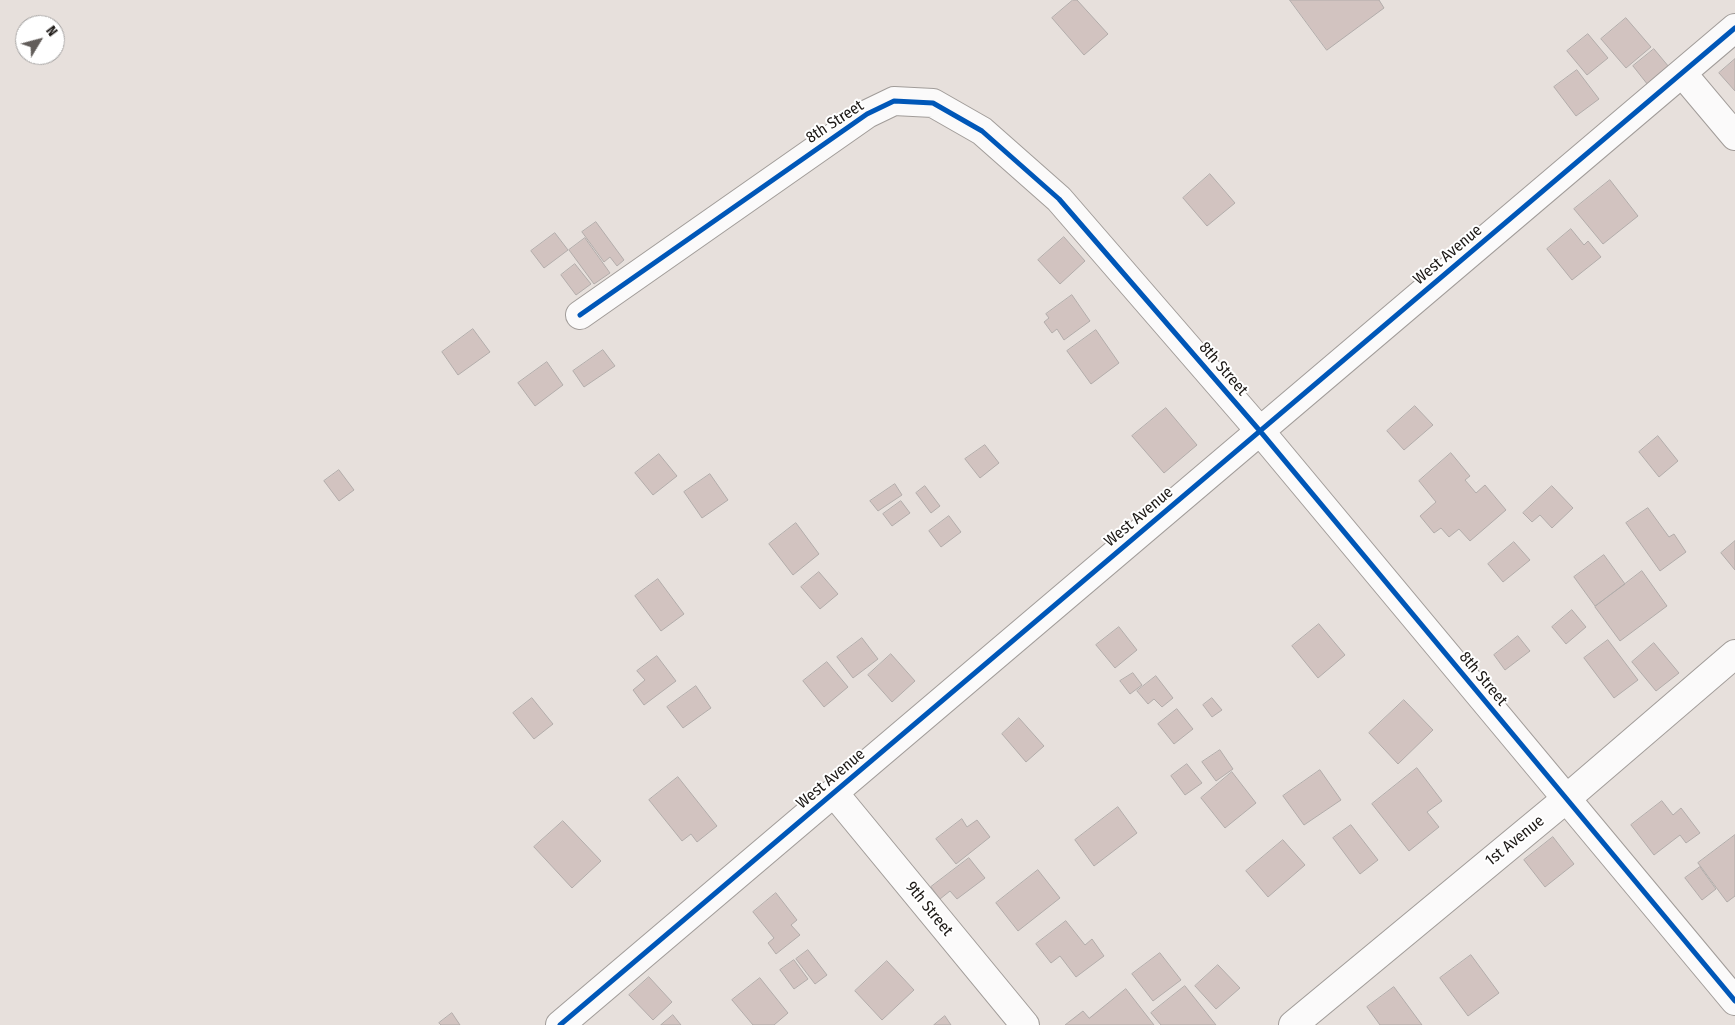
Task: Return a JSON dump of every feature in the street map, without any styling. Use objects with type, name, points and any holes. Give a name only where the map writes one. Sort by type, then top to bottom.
[{"type":"street","name":"West Avenue","points":[[560,1025],[1735,28]]},
{"type":"street","points":[[1682,73],[1735,136]]},
{"type":"street","name":"8th Street","points":[[580,315],[867,114],[894,101],[933,103],[982,131],[1059,199],[1260,431],[1735,1001]]},
{"type":"street","name":"1st Avenue","points":[[1293,1025],[1566,799],[1735,654]]},
{"type":"street","name":"9th Street","points":[[834,792],[1025,1025]]},
{"type":"building","points":[[1073,0],[1077,0],[1108,34],[1084,55],[1052,18]]},
{"type":"building","points":[[1290,0],[1379,0],[1384,8],[1327,50]]},
{"type":"building","points":[[1626,18],[1651,47],[1626,68],[1601,39]]},
{"type":"building","points":[[1588,34],[1608,58],[1587,75],[1567,51]]},
{"type":"building","points":[[1654,49],[1669,67],[1648,85],[1633,66]]},
{"type":"building","points":[[1735,59],[1735,91],[1719,73]]},
{"type":"building","points":[[1577,70],[1599,99],[1576,116],[1554,87]]},
{"type":"building","points":[[1210,174],[1235,203],[1207,226],[1183,198]]},
{"type":"building","points":[[1610,180],[1638,216],[1603,244],[1574,209]]},
{"type":"building","points":[[596,222],[624,260],[617,266],[610,257],[604,262],[582,232]]},
{"type":"building","points":[[1571,229],[1584,245],[1588,241],[1601,257],[1572,280],[1547,249]]},
{"type":"building","points":[[555,233],[568,250],[544,268],[531,251]]},
{"type":"building","points":[[1064,237],[1085,261],[1060,284],[1038,260]]},
{"type":"building","points":[[585,238],[610,273],[594,284],[569,250]]},
{"type":"building","points":[[575,264],[591,284],[576,295],[561,275]]},
{"type":"building","points":[[1072,295],[1090,321],[1064,340],[1057,329],[1052,333],[1044,322],[1049,318],[1046,314]]},
{"type":"building","points":[[473,329],[490,352],[458,375],[442,352]]},
{"type":"building","points":[[1096,330],[1119,363],[1091,384],[1067,351]]},
{"type":"building","points":[[603,350],[615,366],[584,387],[573,371]]},
{"type":"building","points":[[547,362],[563,385],[535,406],[518,383]]},
{"type":"building","points":[[1415,406],[1433,425],[1404,450],[1387,431]]},
{"type":"building","points":[[1166,408],[1197,445],[1164,473],[1132,436]]},
{"type":"building","points":[[1658,436],[1678,461],[1659,477],[1639,452]]},
{"type":"building","points":[[985,445],[999,463],[980,478],[965,459]]},
{"type":"building","points":[[1451,453],[1470,476],[1465,480],[1476,493],[1485,485],[1506,510],[1470,541],[1459,529],[1449,537],[1441,528],[1434,533],[1420,516],[1436,502],[1419,481]]},
{"type":"building","points":[[659,454],[677,476],[653,495],[635,473]]},
{"type":"building","points":[[339,470],[354,490],[339,501],[324,481]]},
{"type":"building","points":[[710,474],[728,500],[702,518],[684,492]]},
{"type":"building","points":[[895,484],[902,495],[878,511],[870,501]]},
{"type":"building","points":[[925,486],[940,506],[931,513],[916,493]]},
{"type":"building","points":[[1552,486],[1573,508],[1552,528],[1540,515],[1532,522],[1523,513]]},
{"type":"building","points":[[901,501],[910,513],[892,526],[883,514]]},
{"type":"building","points":[[1648,508],[1669,537],[1674,534],[1686,552],[1660,571],[1626,523]]},
{"type":"building","points":[[949,516],[961,532],[941,547],[929,531]]},
{"type":"building","points":[[796,523],[819,554],[793,575],[769,544]]},
{"type":"building","points":[[1735,541],[1735,570],[1721,553]]},
{"type":"building","points":[[1514,542],[1530,560],[1503,582],[1488,564]]},
{"type":"building","points":[[1604,555],[1625,584],[1595,606],[1574,577]]},
{"type":"building","points":[[1642,571],[1667,606],[1620,641],[1595,607]]},
{"type":"building","points":[[819,572],[838,594],[820,609],[801,587]]},
{"type":"building","points":[[658,579],[684,614],[661,631],[635,596]]},
{"type":"building","points":[[1572,610],[1586,627],[1566,644],[1552,627]]},
{"type":"building","points":[[1319,624],[1345,655],[1318,678],[1292,646]]},
{"type":"building","points":[[1119,627],[1137,650],[1115,668],[1096,645]]},
{"type":"building","points":[[1518,636],[1530,651],[1505,670],[1494,655]]},
{"type":"building","points":[[862,638],[878,659],[853,678],[837,657]]},
{"type":"building","points":[[1608,640],[1638,680],[1614,698],[1584,658]]},
{"type":"building","points":[[1654,643],[1679,673],[1656,691],[1632,662]]},
{"type":"building","points":[[891,654],[915,681],[892,702],[868,675]]},
{"type":"building","points":[[657,656],[676,681],[644,705],[633,690],[645,680],[637,671]]},
{"type":"building","points":[[827,662],[848,687],[824,707],[803,681]]},
{"type":"building","points":[[1133,673],[1142,685],[1130,694],[1120,681]]},
{"type":"building","points":[[1156,676],[1173,698],[1162,707],[1154,699],[1148,704],[1137,691]]},
{"type":"building","points":[[696,686],[711,708],[683,728],[667,707]]},
{"type":"building","points":[[532,698],[553,724],[534,739],[513,713]]},
{"type":"building","points":[[1212,698],[1222,710],[1212,717],[1203,705]]},
{"type":"building","points":[[1404,700],[1433,730],[1398,764],[1369,733]]},
{"type":"building","points":[[1177,709],[1193,729],[1174,744],[1158,724]]},
{"type":"building","points":[[1019,718],[1044,746],[1026,762],[1002,734]]},
{"type":"building","points":[[1220,750],[1233,769],[1216,781],[1202,762]]},
{"type":"building","points":[[1187,764],[1202,783],[1185,795],[1171,776]]},
{"type":"building","points":[[1417,768],[1442,801],[1427,812],[1439,827],[1409,851],[1372,804]]},
{"type":"building","points":[[1320,770],[1341,800],[1304,825],[1283,796]]},
{"type":"building","points":[[1232,772],[1256,803],[1225,828],[1201,798]]},
{"type":"building","points":[[678,777],[717,826],[697,842],[691,834],[682,841],[649,800]]},
{"type":"building","points":[[1662,801],[1673,815],[1681,808],[1700,833],[1686,843],[1680,835],[1654,855],[1631,825]]},
{"type":"building","points":[[1118,807],[1137,833],[1094,866],[1075,840]]},
{"type":"building","points":[[962,819],[967,827],[977,820],[990,837],[956,864],[936,839]]},
{"type":"building","points":[[563,821],[601,861],[572,888],[534,847]]},
{"type":"building","points":[[1351,825],[1378,860],[1360,874],[1333,838]]},
{"type":"building","points":[[1735,835],[1735,896],[1727,902],[1698,863]]},
{"type":"building","points":[[1553,837],[1574,864],[1545,887],[1524,860]]},
{"type":"building","points":[[1283,840],[1305,865],[1268,897],[1246,871]]},
{"type":"building","points":[[969,858],[985,878],[957,899],[950,891],[940,899],[931,887]]},
{"type":"building","points":[[1700,867],[1716,889],[1702,900],[1685,878]]},
{"type":"building","points":[[1038,870],[1060,898],[1018,931],[996,903]]},
{"type":"building","points":[[776,893],[797,920],[791,925],[800,935],[776,954],[768,943],[774,938],[753,912]]},
{"type":"building","points":[[1066,921],[1085,945],[1092,939],[1104,956],[1076,977],[1060,956],[1051,963],[1036,944]]},
{"type":"building","points":[[808,950],[827,975],[815,984],[796,959]]},
{"type":"building","points":[[1160,953],[1181,980],[1153,1001],[1132,974]]},
{"type":"building","points":[[1471,955],[1499,993],[1468,1016],[1440,978]]},
{"type":"building","points":[[794,960],[808,979],[794,989],[780,970]]},
{"type":"building","points":[[887,961],[914,990],[882,1020],[855,991]]},
{"type":"building","points":[[1218,965],[1240,988],[1216,1009],[1195,986]]},
{"type":"building","points":[[649,977],[672,1002],[653,1020],[629,995]]},
{"type":"building","points":[[760,978],[788,1013],[774,1025],[753,1025],[732,1000]]},
{"type":"building","points":[[1185,986],[1216,1025],[1161,1025],[1151,1013]]},
{"type":"building","points":[[1394,987],[1422,1025],[1380,1025],[1367,1007]]},
{"type":"building","points":[[1126,989],[1154,1025],[1065,1025],[1083,1011],[1089,1018]]},
{"type":"building","points":[[452,1013],[460,1025],[441,1025],[439,1023]]},
{"type":"building","points":[[673,1015],[681,1025],[661,1025]]},
{"type":"building","points":[[945,1016],[951,1025],[934,1025]]},
{"type":"cycle path","points":[[560,1025],[1735,28]]},
{"type":"cycle path","points":[[580,315],[867,114],[894,101],[933,103],[982,131],[1059,199],[1260,431],[1735,1001]]}]
